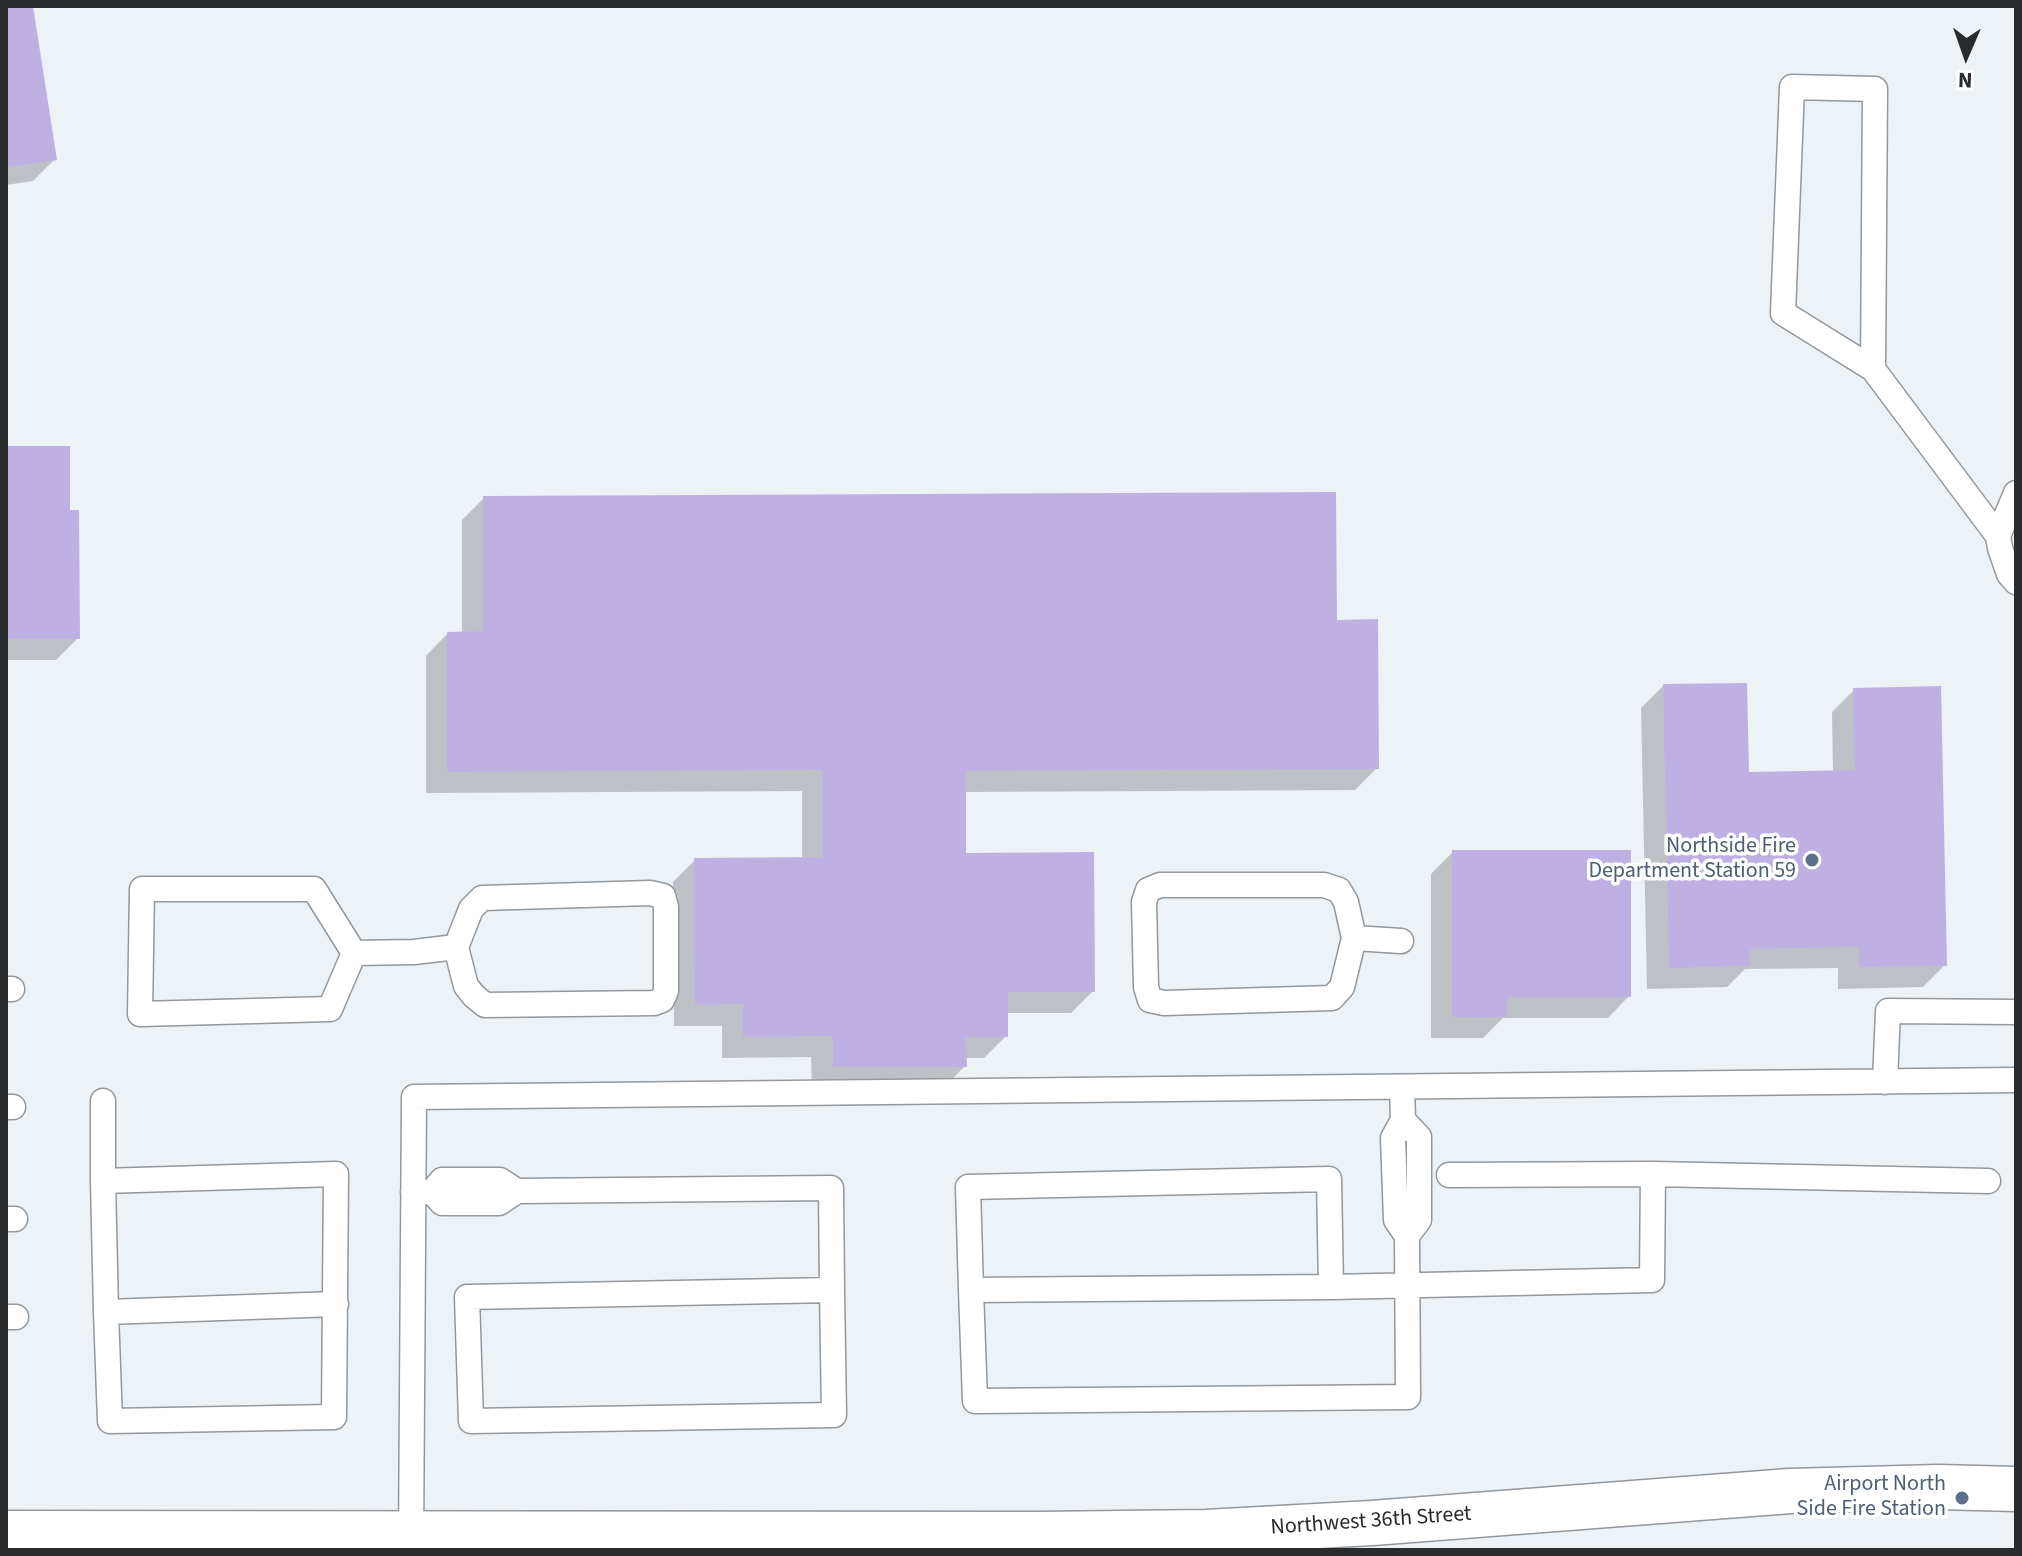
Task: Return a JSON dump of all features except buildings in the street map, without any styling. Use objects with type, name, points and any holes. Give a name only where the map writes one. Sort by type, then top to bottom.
[{"type":"main road","name":"Northwest 36th Street","points":[[6,1533],[411,1542],[1192,1532],[1372,1523],[1790,1491],[1938,1487],[2016,1489]]},
{"type":"lane","points":[[1873,369],[1875,89],[1792,87],[1783,313],[1873,369],[1998,536],[2009,574],[2016,582]]},
{"type":"lane","points":[[1998,536],[2016,493]]},
{"type":"lane","points":[[1160,885],[1324,885],[1339,890],[1346,902],[1354,938],[1342,987],[1332,998],[1164,1003],[1150,1000],[1146,987],[1144,902],[1148,890],[1160,885]]},
{"type":"lane","points":[[142,889],[314,889],[354,953],[330,1009],[140,1014],[142,889]]},
{"type":"lane","points":[[650,893],[663,896],[666,907],[666,991],[662,1000],[654,1003],[485,1005],[466,986],[456,947],[471,909],[482,898],[650,893]]},
{"type":"lane","points":[[1354,938],[1401,941]]},
{"type":"lane","points":[[354,953],[414,952],[456,947]]},
{"type":"lane","points":[[1885,1082],[1888,1011],[2016,1012]]},
{"type":"lane","points":[[411,1542],[423,1192],[414,1097],[2016,1080]]},
{"type":"lane","points":[[1331,1287],[1329,1179],[968,1187],[975,1401],[1408,1397],[1407,1236],[1396,1220],[1393,1138],[1403,1120],[1402,1087]]},
{"type":"lane","points":[[103,1101],[103,1181],[110,1421],[334,1417],[336,1174],[103,1181]]},
{"type":"lane","points":[[971,1290],[1407,1286],[1652,1280],[1653,1174]]},
{"type":"lane","points":[[1449,1175],[1653,1174],[1988,1181]]},
{"type":"lane","points":[[423,1192],[442,1180],[500,1180],[517,1191],[831,1188],[834,1415],[471,1421],[467,1297],[832,1290]]},
{"type":"lane","points":[[106,1312],[336,1304]]},
{"type":"place","name":"Northside Fire Department Station 59","points":[[1812,860]]},
{"type":"place","name":"Airport North Side Fire Station","points":[[1962,1498]]}]
